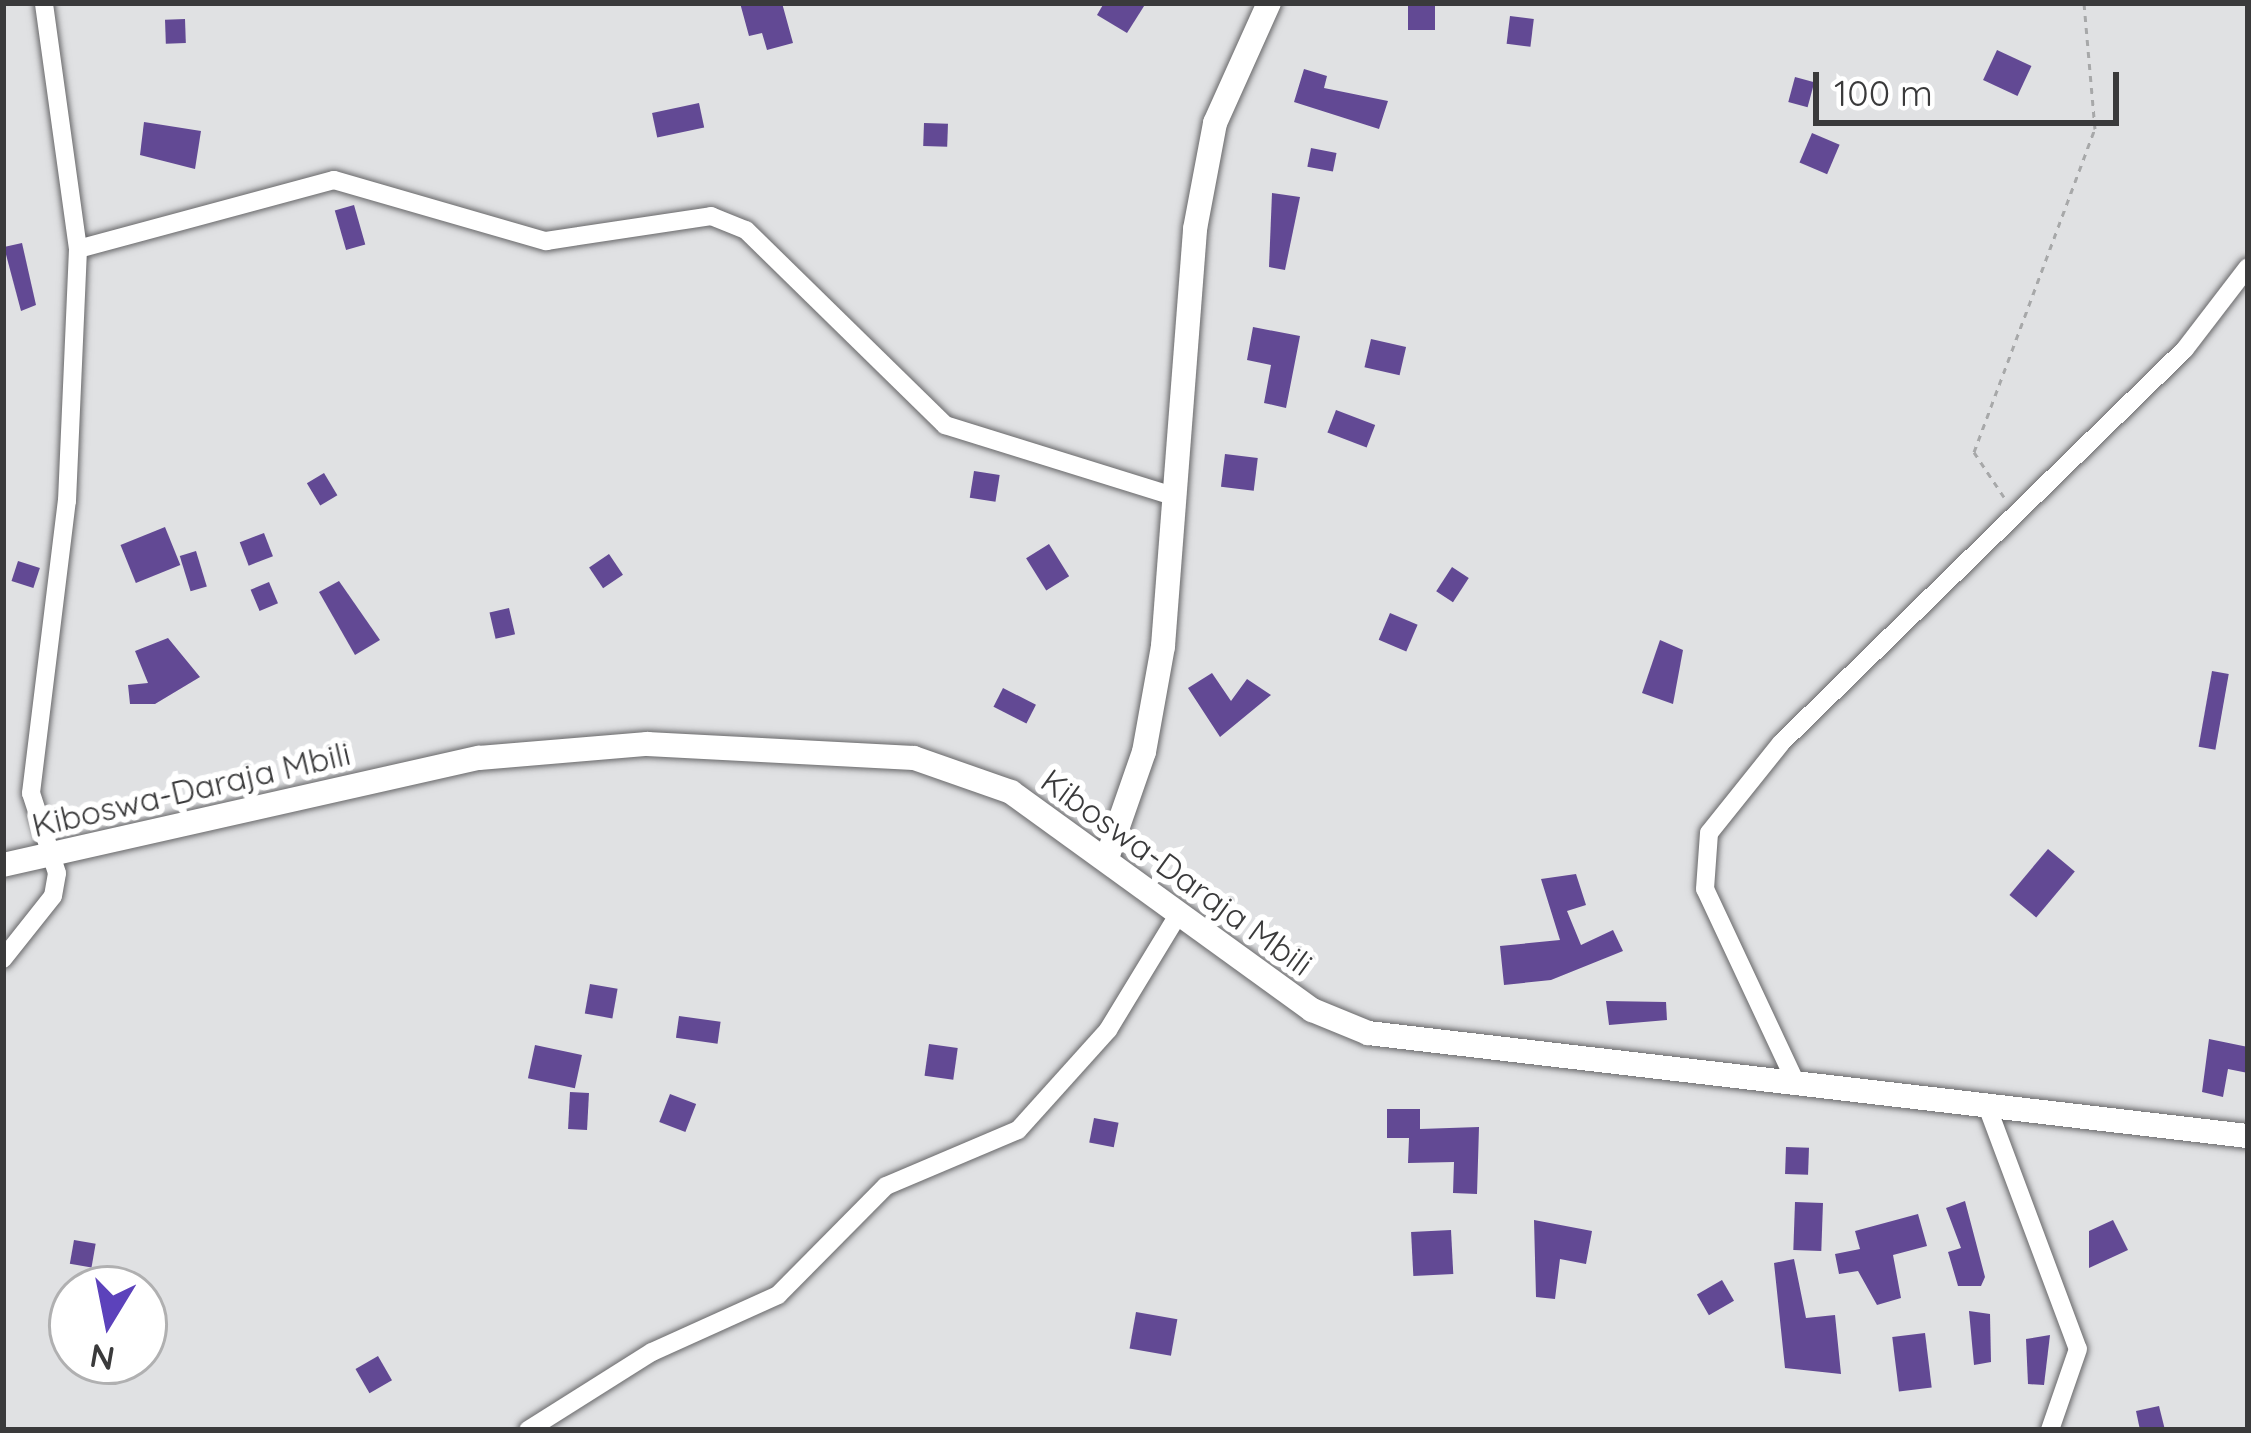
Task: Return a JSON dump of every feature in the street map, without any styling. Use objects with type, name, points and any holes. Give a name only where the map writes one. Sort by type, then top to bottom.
[{"type":"main road","points":[[1107,858],[1144,752],[1176,496],[1195,229],[1215,123],[1269,3]]},
{"type":"main road","name":"Kiboswa-Daraja Mbili","points":[[3,866],[479,758],[646,745],[914,758],[1011,792],[1107,858],[1176,917],[1312,1010],[1368,1033],[2248,1136]]},
{"type":"street","points":[[3,959],[53,896],[50,855],[31,793],[67,501],[78,249],[44,3]]},
{"type":"street","points":[[78,249],[334,181],[546,241],[711,216],[746,230],[945,425],[1176,496]]},
{"type":"street","points":[[1796,1083],[1705,889],[1709,833],[1781,743],[2013,510],[2171,362],[2248,267]]},
{"type":"street","points":[[528,1430],[652,1352],[778,1295],[886,1186],[1018,1130],[1108,1030],[1176,917]]},
{"type":"street","points":[[1988,1106],[2078,1349],[2050,1430]]},
{"type":"path","points":[[2013,510],[1974,452],[2095,129],[2084,3]]},
{"type":"building","points":[[740,3],[782,3],[793,43],[767,50],[762,33],[749,36]]},
{"type":"building","points":[[1104,3],[1146,3],[1127,33],[1097,15]]},
{"type":"building","points":[[1408,3],[1435,3],[1435,30],[1408,30]]},
{"type":"building","points":[[1510,16],[1534,19],[1530,47],[1507,44]]},
{"type":"building","points":[[185,19],[186,43],[166,44],[165,20]]},
{"type":"building","points":[[1997,50],[2031,66],[2017,96],[1983,80]]},
{"type":"building","points":[[1304,69],[1327,76],[1324,88],[1388,101],[1379,129],[1294,102]]},
{"type":"building","points":[[1795,77],[1814,82],[1808,107],[1788,102]]},
{"type":"building","points":[[699,103],[704,127],[657,137],[652,113]]},
{"type":"building","points":[[144,122],[201,131],[195,169],[140,155]]},
{"type":"building","points":[[924,123],[948,124],[947,147],[923,146]]},
{"type":"building","points":[[1812,133],[1840,145],[1827,174],[1799,162]]},
{"type":"building","points":[[1311,148],[1337,153],[1333,172],[1307,167]]},
{"type":"building","points":[[1272,193],[1300,197],[1285,270],[1269,267]]},
{"type":"building","points":[[354,205],[365,244],[346,250],[335,211]]},
{"type":"building","points":[[22,243],[36,305],[21,311],[4,247]]},
{"type":"building","points":[[1253,327],[1300,336],[1286,408],[1264,403],[1271,365],[1247,360]]},
{"type":"building","points":[[1371,339],[1406,347],[1400,375],[1364,367]]},
{"type":"building","points":[[1336,410],[1375,425],[1367,447],[1327,432]]},
{"type":"building","points":[[1225,454],[1258,458],[1254,491],[1221,487]]},
{"type":"building","points":[[974,471],[1000,475],[995,502],[970,498]]},
{"type":"building","points":[[324,473],[337,495],[320,506],[307,483]]},
{"type":"building","points":[[165,527],[180,565],[136,583],[120,545]]},
{"type":"building","points":[[264,533],[273,556],[249,566],[240,542]]},
{"type":"building","points":[[1049,544],[1069,576],[1046,591],[1026,558]]},
{"type":"building","points":[[196,551],[207,586],[191,591],[180,556]]},
{"type":"building","points":[[609,554],[623,575],[603,588],[589,567]]},
{"type":"building","points":[[18,561],[40,568],[33,588],[12,581]]},
{"type":"building","points":[[1452,567],[1469,578],[1453,602],[1436,591]]},
{"type":"building","points":[[339,581],[380,640],[355,655],[319,592]]},
{"type":"building","points":[[269,582],[278,603],[260,611],[251,590]]},
{"type":"building","points":[[509,608],[515,634],[496,639],[490,612]]},
{"type":"building","points":[[1390,613],[1418,625],[1406,651],[1379,640]]},
{"type":"building","points":[[168,638],[200,677],[155,704],[130,704],[128,685],[148,683],[135,651]]},
{"type":"building","points":[[1660,640],[1683,650],[1673,704],[1642,693]]},
{"type":"building","points":[[2212,671],[2229,674],[2215,750],[2199,747]]},
{"type":"building","points":[[1212,673],[1231,701],[1247,679],[1271,695],[1220,737],[1188,688]]},
{"type":"building","points":[[1003,688],[1036,705],[1026,724],[993,707]]},
{"type":"building","points":[[2048,849],[2075,871],[2036,917],[2009,895]]},
{"type":"building","points":[[1576,874],[1586,905],[1567,911],[1581,945],[1613,930],[1623,951],[1551,980],[1504,985],[1500,946],[1560,940],[1541,879]]},
{"type":"building","points":[[590,984],[618,989],[612,1018],[585,1014]]},
{"type":"building","points":[[1606,1001],[1666,1002],[1667,1020],[1609,1025]]},
{"type":"building","points":[[679,1016],[721,1022],[718,1044],[676,1038]]},
{"type":"building","points":[[2209,1039],[2248,1047],[2248,1073],[2228,1069],[2223,1097],[2202,1092]]},
{"type":"building","points":[[929,1044],[958,1048],[953,1080],[925,1076]]},
{"type":"building","points":[[535,1045],[582,1055],[575,1088],[528,1078]]},
{"type":"building","points":[[570,1092],[589,1093],[587,1130],[568,1129]]},
{"type":"building","points":[[670,1094],[696,1104],[685,1132],[659,1122]]},
{"type":"building","points":[[1387,1109],[1420,1109],[1420,1129],[1479,1127],[1477,1194],[1453,1193],[1454,1162],[1408,1163],[1409,1138],[1387,1138]]},
{"type":"building","points":[[1094,1118],[1119,1123],[1114,1147],[1089,1143]]},
{"type":"building","points":[[1786,1147],[1809,1148],[1808,1175],[1785,1174]]},
{"type":"building","points":[[1965,1201],[1985,1277],[1981,1286],[1958,1286],[1948,1252],[1961,1248],[1946,1208]]},
{"type":"building","points":[[1795,1202],[1823,1203],[1821,1251],[1793,1250]]},
{"type":"building","points":[[1918,1214],[1927,1246],[1893,1255],[1901,1298],[1877,1305],[1858,1271],[1839,1274],[1835,1254],[1860,1249],[1855,1231]]},
{"type":"building","points":[[1534,1220],[1592,1231],[1586,1264],[1560,1259],[1555,1299],[1536,1297]]},
{"type":"building","points":[[2113,1220],[2128,1250],[2089,1268],[2089,1231]]},
{"type":"building","points":[[1451,1230],[1453,1274],[1413,1276],[1411,1232]]},
{"type":"building","points":[[74,1240],[96,1244],[92,1265],[70,1264]]},
{"type":"building","points":[[1794,1259],[1806,1318],[1835,1315],[1841,1374],[1785,1368],[1774,1263]]},
{"type":"building","points":[[1722,1280],[1734,1301],[1709,1315],[1697,1294]]},
{"type":"building","points":[[1969,1311],[1990,1314],[1991,1362],[1974,1365]]},
{"type":"building","points":[[1136,1312],[1177,1319],[1171,1356],[1130,1348]]},
{"type":"building","points":[[1925,1333],[1932,1388],[1899,1392],[1892,1337]]},
{"type":"building","points":[[2050,1335],[2044,1385],[2028,1384],[2026,1339]]},
{"type":"building","points":[[378,1356],[392,1380],[369,1393],[355,1369]]},
{"type":"building","points":[[2159,1406],[2165,1430],[2140,1430],[2136,1411]]}]
